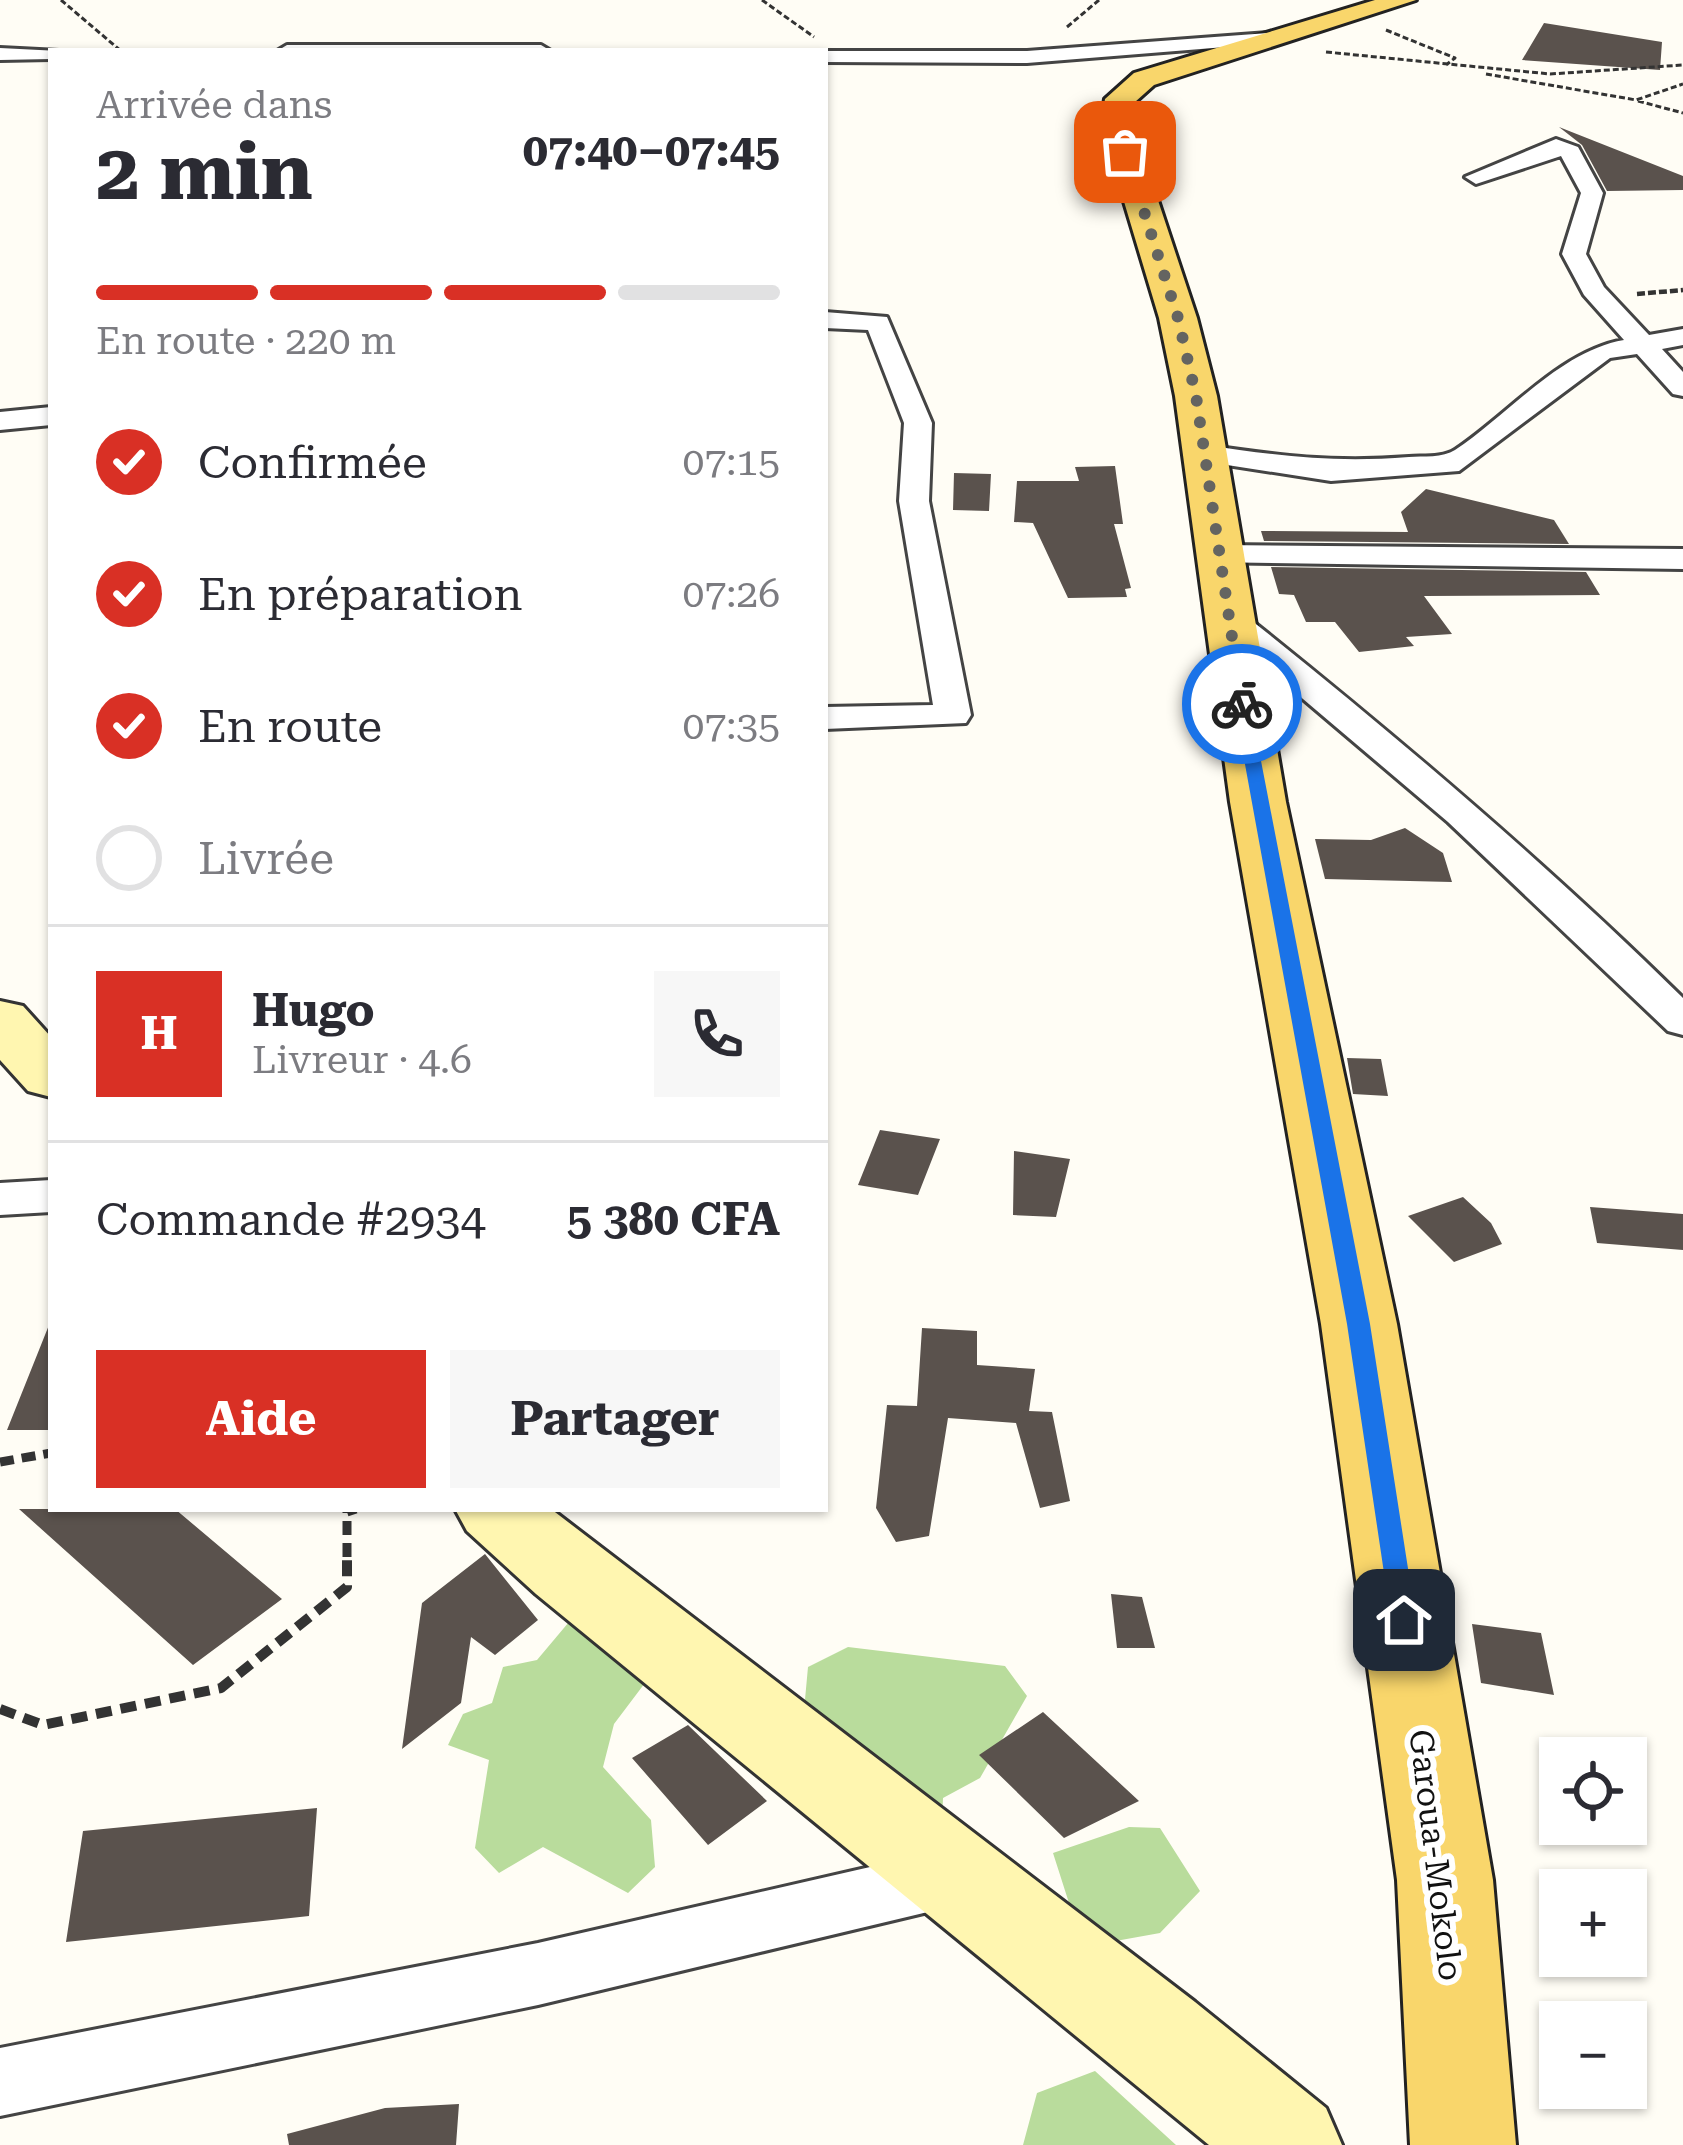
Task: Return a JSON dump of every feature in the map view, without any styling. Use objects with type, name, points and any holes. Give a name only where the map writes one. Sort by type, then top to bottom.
[{"type":"main road","name":"Garoua-Mokolo","points":[[1382,6],[1144,79],[1128,88],[1118,109],[1127,162],[1178,318],[1258,802],[1358,1324],[1445,1880],[1463,2145]]},
{"type":"main road","points":[[0,1020],[48,1074]]},
{"type":"main road","points":[[499,1512],[566,1571],[956,1876],[1289,2145]]},
{"type":"street","points":[[828,56],[1027,57],[1268,39]]},
{"type":"street","points":[[0,54],[48,53]]},
{"type":"street","points":[[1476,177],[1556,146],[1570,152],[1592,193],[1574,254],[1593,290],[1645,341],[1683,388]]},
{"type":"street","points":[[828,320],[878,323],[918,423],[914,501],[953,716],[828,718]]},
{"type":"street","points":[[1204,454],[1331,472],[1459,462],[1517,410],[1566,382],[1601,352],[1683,337]]},
{"type":"street","points":[[0,421],[48,416]]},
{"type":"street","points":[[1219,555],[1683,560]]},
{"type":"street","points":[[1228,619],[1422,775],[1559,896],[1683,1022]]},
{"type":"street","points":[[0,1199],[48,1196]]},
{"type":"street","points":[[0,2082],[538,1974],[956,1876]]},
{"type":"path","points":[[61,0],[117,48]]},
{"type":"path","points":[[1382,6],[1360,20],[1455,58],[1444,67]]},
{"type":"path","points":[[1268,39],[1298,50],[1550,74],[1683,65]]},
{"type":"path","points":[[1444,67],[1636,100],[1683,113]]},
{"type":"path","points":[[1636,100],[1683,85]]},
{"type":"path","points":[[0,1462],[48,1454]]},
{"type":"path","points":[[0,1709],[43,1725],[221,1688],[347,1587],[347,1512]]},
{"type":"green space","points":[[574,1616],[654,1671],[614,1724],[603,1767],[651,1820],[655,1867],[628,1893],[543,1847],[499,1873],[475,1848],[489,1760],[448,1745],[463,1714],[492,1703],[503,1667],[537,1660]]},
{"type":"green space","points":[[848,1647],[1005,1666],[1027,1696],[980,1778],[943,1798],[942,1822],[802,1732],[808,1667]]},
{"type":"green space","points":[[1129,1827],[1160,1828],[1200,1891],[1160,1933],[1110,1942],[1069,1903],[1053,1853]]},
{"type":"green space","points":[[1095,2071],[1176,2145],[1023,2145],[1037,2093]]},
{"type":"building","points":[[1544,23],[1662,42],[1660,70],[1522,60]]},
{"type":"building","points":[[1559,127],[1683,176],[1683,190],[1607,191],[1582,145]]},
{"type":"building","points":[[1115,466],[1123,524],[1114,524],[1131,588],[1125,589],[1127,597],[1068,598],[1033,523],[1014,522],[1017,481],[1079,481],[1075,467]]},
{"type":"building","points":[[954,473],[991,474],[989,511],[953,510]]},
{"type":"building","points":[[1426,489],[1554,520],[1569,544],[1264,541],[1261,531],[1408,532],[1401,512]]},
{"type":"building","points":[[1271,567],[1586,572],[1600,595],[1424,596],[1452,634],[1406,637],[1414,646],[1359,652],[1335,622],[1306,622],[1294,595],[1279,594]]},
{"type":"building","points":[[1405,828],[1443,853],[1452,882],[1325,879],[1315,839],[1371,840]]},
{"type":"building","points":[[1347,1058],[1381,1059],[1388,1096],[1353,1094]]},
{"type":"building","points":[[880,1130],[940,1139],[918,1195],[858,1185]]},
{"type":"building","points":[[1014,1151],[1070,1159],[1056,1217],[1013,1215]]},
{"type":"building","points":[[1463,1197],[1491,1223],[1502,1244],[1454,1262],[1408,1216]]},
{"type":"building","points":[[1590,1207],[1683,1214],[1683,1250],[1597,1243]]},
{"type":"building","points":[[48,1328],[48,1430],[7,1430]]},
{"type":"building","points":[[922,1328],[977,1331],[977,1365],[1035,1369],[1029,1411],[1052,1412],[1070,1501],[1040,1508],[1016,1423],[948,1418],[929,1536],[896,1542],[876,1508],[887,1405],[917,1406]]},
{"type":"building","points":[[19,1509],[179,1512],[282,1599],[193,1665]]},
{"type":"building","points":[[485,1554],[538,1620],[495,1655],[471,1637],[461,1703],[402,1749],[422,1603]]},
{"type":"building","points":[[1111,1594],[1142,1597],[1155,1648],[1117,1648]]},
{"type":"building","points":[[1472,1624],[1541,1633],[1554,1695],[1481,1683]]},
{"type":"building","points":[[1043,1712],[1139,1801],[1064,1838],[979,1755]]},
{"type":"building","points":[[688,1725],[767,1801],[708,1845],[632,1758]]},
{"type":"building","points":[[317,1808],[309,1916],[66,1942],[83,1831]]},
{"type":"building","points":[[459,2104],[456,2145],[289,2145],[287,2134],[385,2108]]},
{"type":"way so far","points":[[1125,152],[1178,318],[1196,396],[1242,704]]},
{"type":"route","points":[[1242,704],[1358,1324],[1404,1620]]}]
